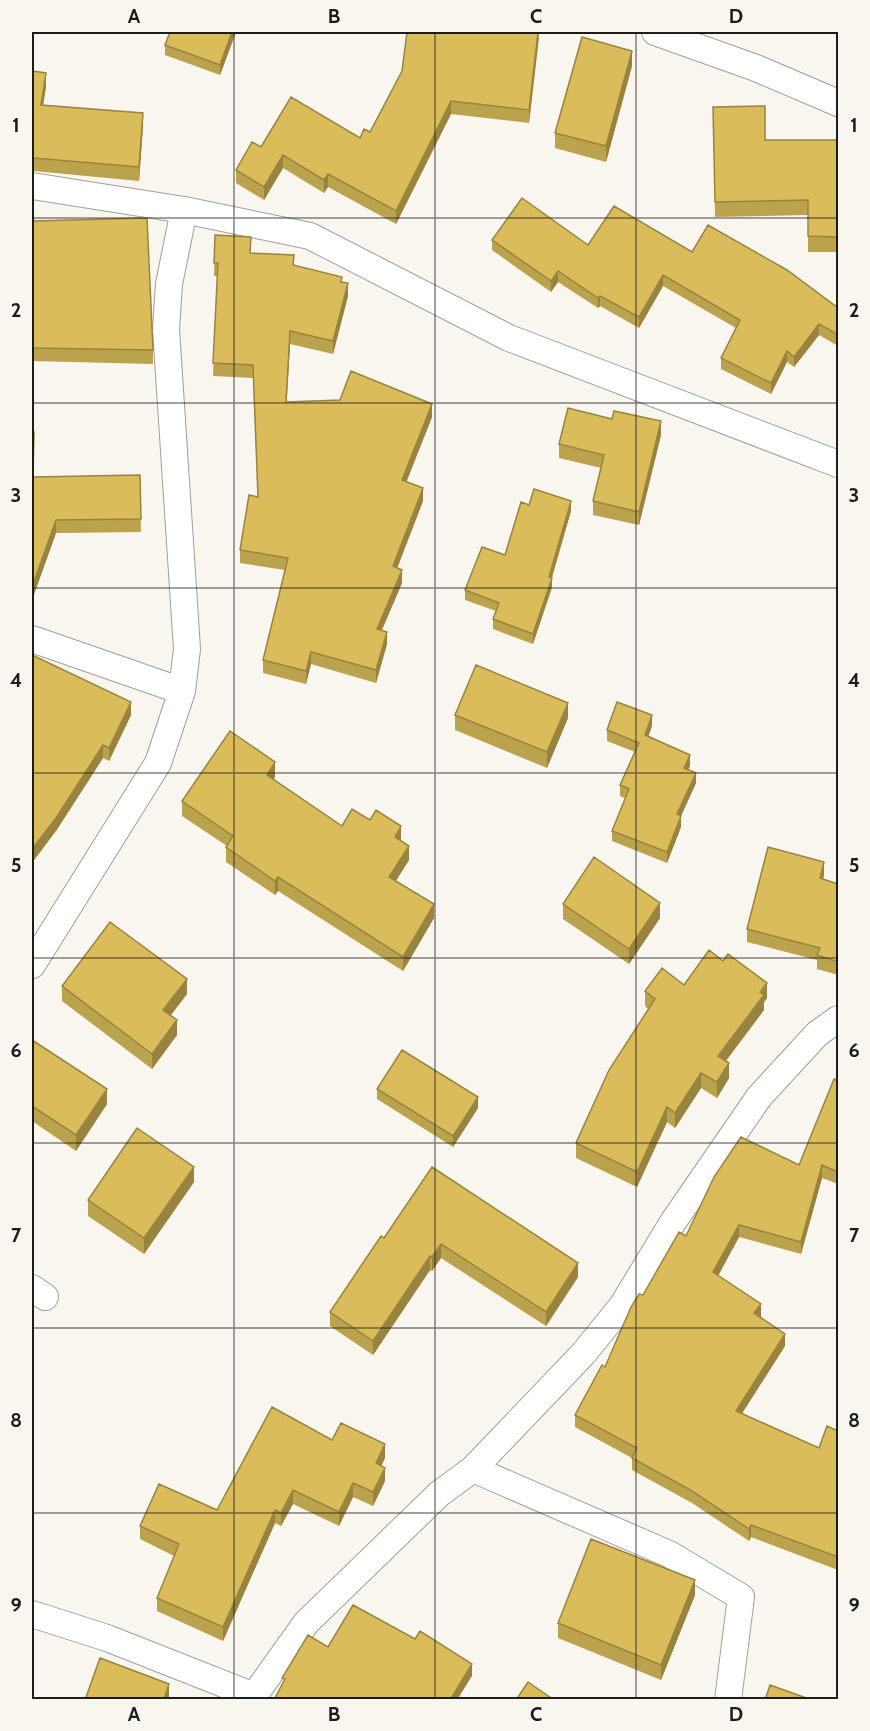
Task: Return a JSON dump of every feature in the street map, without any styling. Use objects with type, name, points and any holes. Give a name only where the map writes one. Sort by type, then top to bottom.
[{"type":"street","points":[[655,32],[756,68],[838,103]]},
{"type":"street","points":[[32,186],[184,210],[310,236],[383,271],[509,338],[838,464]]},
{"type":"street","points":[[32,965],[158,763],[182,691],[188,649],[166,329],[169,285],[184,210]]},
{"type":"street","points":[[32,639],[182,691]]},
{"type":"street","points":[[32,1614],[107,1638],[253,1698],[306,1623],[439,1494],[472,1469],[583,1354],[616,1314],[673,1222],[759,1097],[817,1034],[838,1019]]},
{"type":"street","points":[[472,1469],[669,1554],[741,1597],[729,1700]]},
{"type":"building","points":[[170,32],[232,32],[220,65],[165,45]]},
{"type":"building","points":[[407,32],[538,32],[529,110],[451,101],[396,211],[328,174],[324,180],[283,155],[264,187],[236,170],[252,142],[261,147],[291,97],[360,138],[364,129],[370,132],[402,71]]},
{"type":"building","points":[[582,37],[632,51],[606,146],[555,133]]},
{"type":"building","points":[[32,71],[46,73],[41,105],[143,113],[139,167],[32,159]]},
{"type":"building","points":[[765,106],[765,140],[838,140],[838,237],[808,236],[808,200],[715,202],[713,107]]},
{"type":"building","points":[[522,198],[588,245],[614,206],[692,252],[708,225],[787,270],[838,308],[838,335],[819,324],[794,357],[787,351],[771,383],[721,358],[740,320],[663,275],[639,317],[600,296],[598,298],[558,271],[551,281],[492,240]]},
{"type":"building","points":[[147,218],[153,350],[32,348],[32,221]]},
{"type":"building","points":[[215,235],[251,237],[250,253],[294,255],[293,265],[342,277],[341,282],[348,283],[333,341],[290,331],[286,402],[340,400],[351,371],[432,404],[402,480],[423,488],[393,566],[402,570],[377,629],[387,632],[376,670],[311,652],[306,671],[263,660],[288,558],[240,550],[249,495],[258,497],[253,365],[213,363],[218,263],[214,263]]},
{"type":"building","points":[[568,408],[612,419],[614,411],[661,421],[639,512],[593,501],[604,455],[559,444]]},
{"type":"building","points":[[32,432],[34,432],[33,477],[140,475],[141,519],[56,520],[32,587]]},
{"type":"building","points":[[534,489],[571,501],[549,577],[552,578],[533,634],[493,619],[499,603],[465,590],[482,547],[505,555],[521,502],[529,505]]},
{"type":"building","points":[[32,655],[131,702],[109,748],[103,745],[56,818],[32,849]]},
{"type":"building","points":[[476,665],[568,703],[547,752],[455,715]]},
{"type":"building","points":[[617,702],[652,715],[645,735],[690,755],[684,768],[696,773],[677,814],[681,816],[667,852],[612,831],[629,789],[620,785],[639,743],[607,730]]},
{"type":"building","points":[[230,731],[275,762],[267,775],[342,826],[352,809],[370,820],[376,810],[401,826],[395,837],[409,846],[389,877],[434,904],[403,957],[278,877],[275,881],[226,847],[233,836],[182,801]]},
{"type":"building","points":[[768,847],[824,862],[820,878],[838,884],[838,962],[817,955],[820,948],[747,929]]},
{"type":"building","points":[[594,857],[660,903],[629,949],[563,904]]},
{"type":"building","points":[[110,922],[187,979],[163,1010],[177,1020],[152,1054],[62,986]]},
{"type":"building","points":[[709,950],[723,961],[728,954],[767,983],[760,992],[764,995],[718,1056],[729,1063],[717,1082],[701,1073],[675,1113],[667,1107],[637,1172],[576,1143],[609,1070],[655,999],[645,991],[662,968],[684,985]]},
{"type":"building","points":[[32,1040],[107,1089],[76,1135],[32,1106]]},
{"type":"building","points":[[402,1050],[478,1097],[453,1136],[377,1089]]},
{"type":"building","points":[[834,1079],[838,1081],[838,1172],[822,1165],[801,1242],[739,1225],[713,1272],[761,1304],[754,1313],[785,1334],[736,1411],[819,1448],[827,1426],[838,1431],[838,1557],[751,1525],[749,1529],[692,1491],[632,1458],[637,1448],[575,1415],[602,1365],[605,1367],[631,1307],[639,1294],[643,1295],[679,1232],[686,1236],[714,1177],[741,1137],[799,1165]]},
{"type":"building","points":[[137,1128],[194,1167],[144,1238],[88,1200]]},
{"type":"building","points":[[432,1167],[578,1263],[546,1312],[441,1244],[432,1257],[430,1256],[373,1341],[330,1312],[381,1236],[384,1238]]},
{"type":"building","points":[[272,1407],[332,1440],[341,1423],[385,1444],[376,1463],[385,1468],[373,1492],[353,1483],[339,1512],[293,1490],[281,1513],[275,1510],[223,1627],[157,1598],[179,1544],[140,1526],[159,1484],[217,1510]]},
{"type":"building","points":[[591,1539],[695,1580],[661,1665],[558,1623]]},
{"type":"building","points":[[353,1605],[415,1639],[420,1631],[472,1664],[450,1700],[274,1700],[285,1679],[282,1678],[308,1635],[328,1647]]},
{"type":"building","points":[[100,1658],[169,1684],[164,1699],[166,1700],[85,1700]]},
{"type":"building","points":[[528,1682],[554,1700],[516,1700]]},
{"type":"building","points":[[770,1685],[812,1700],[765,1700]]}]
